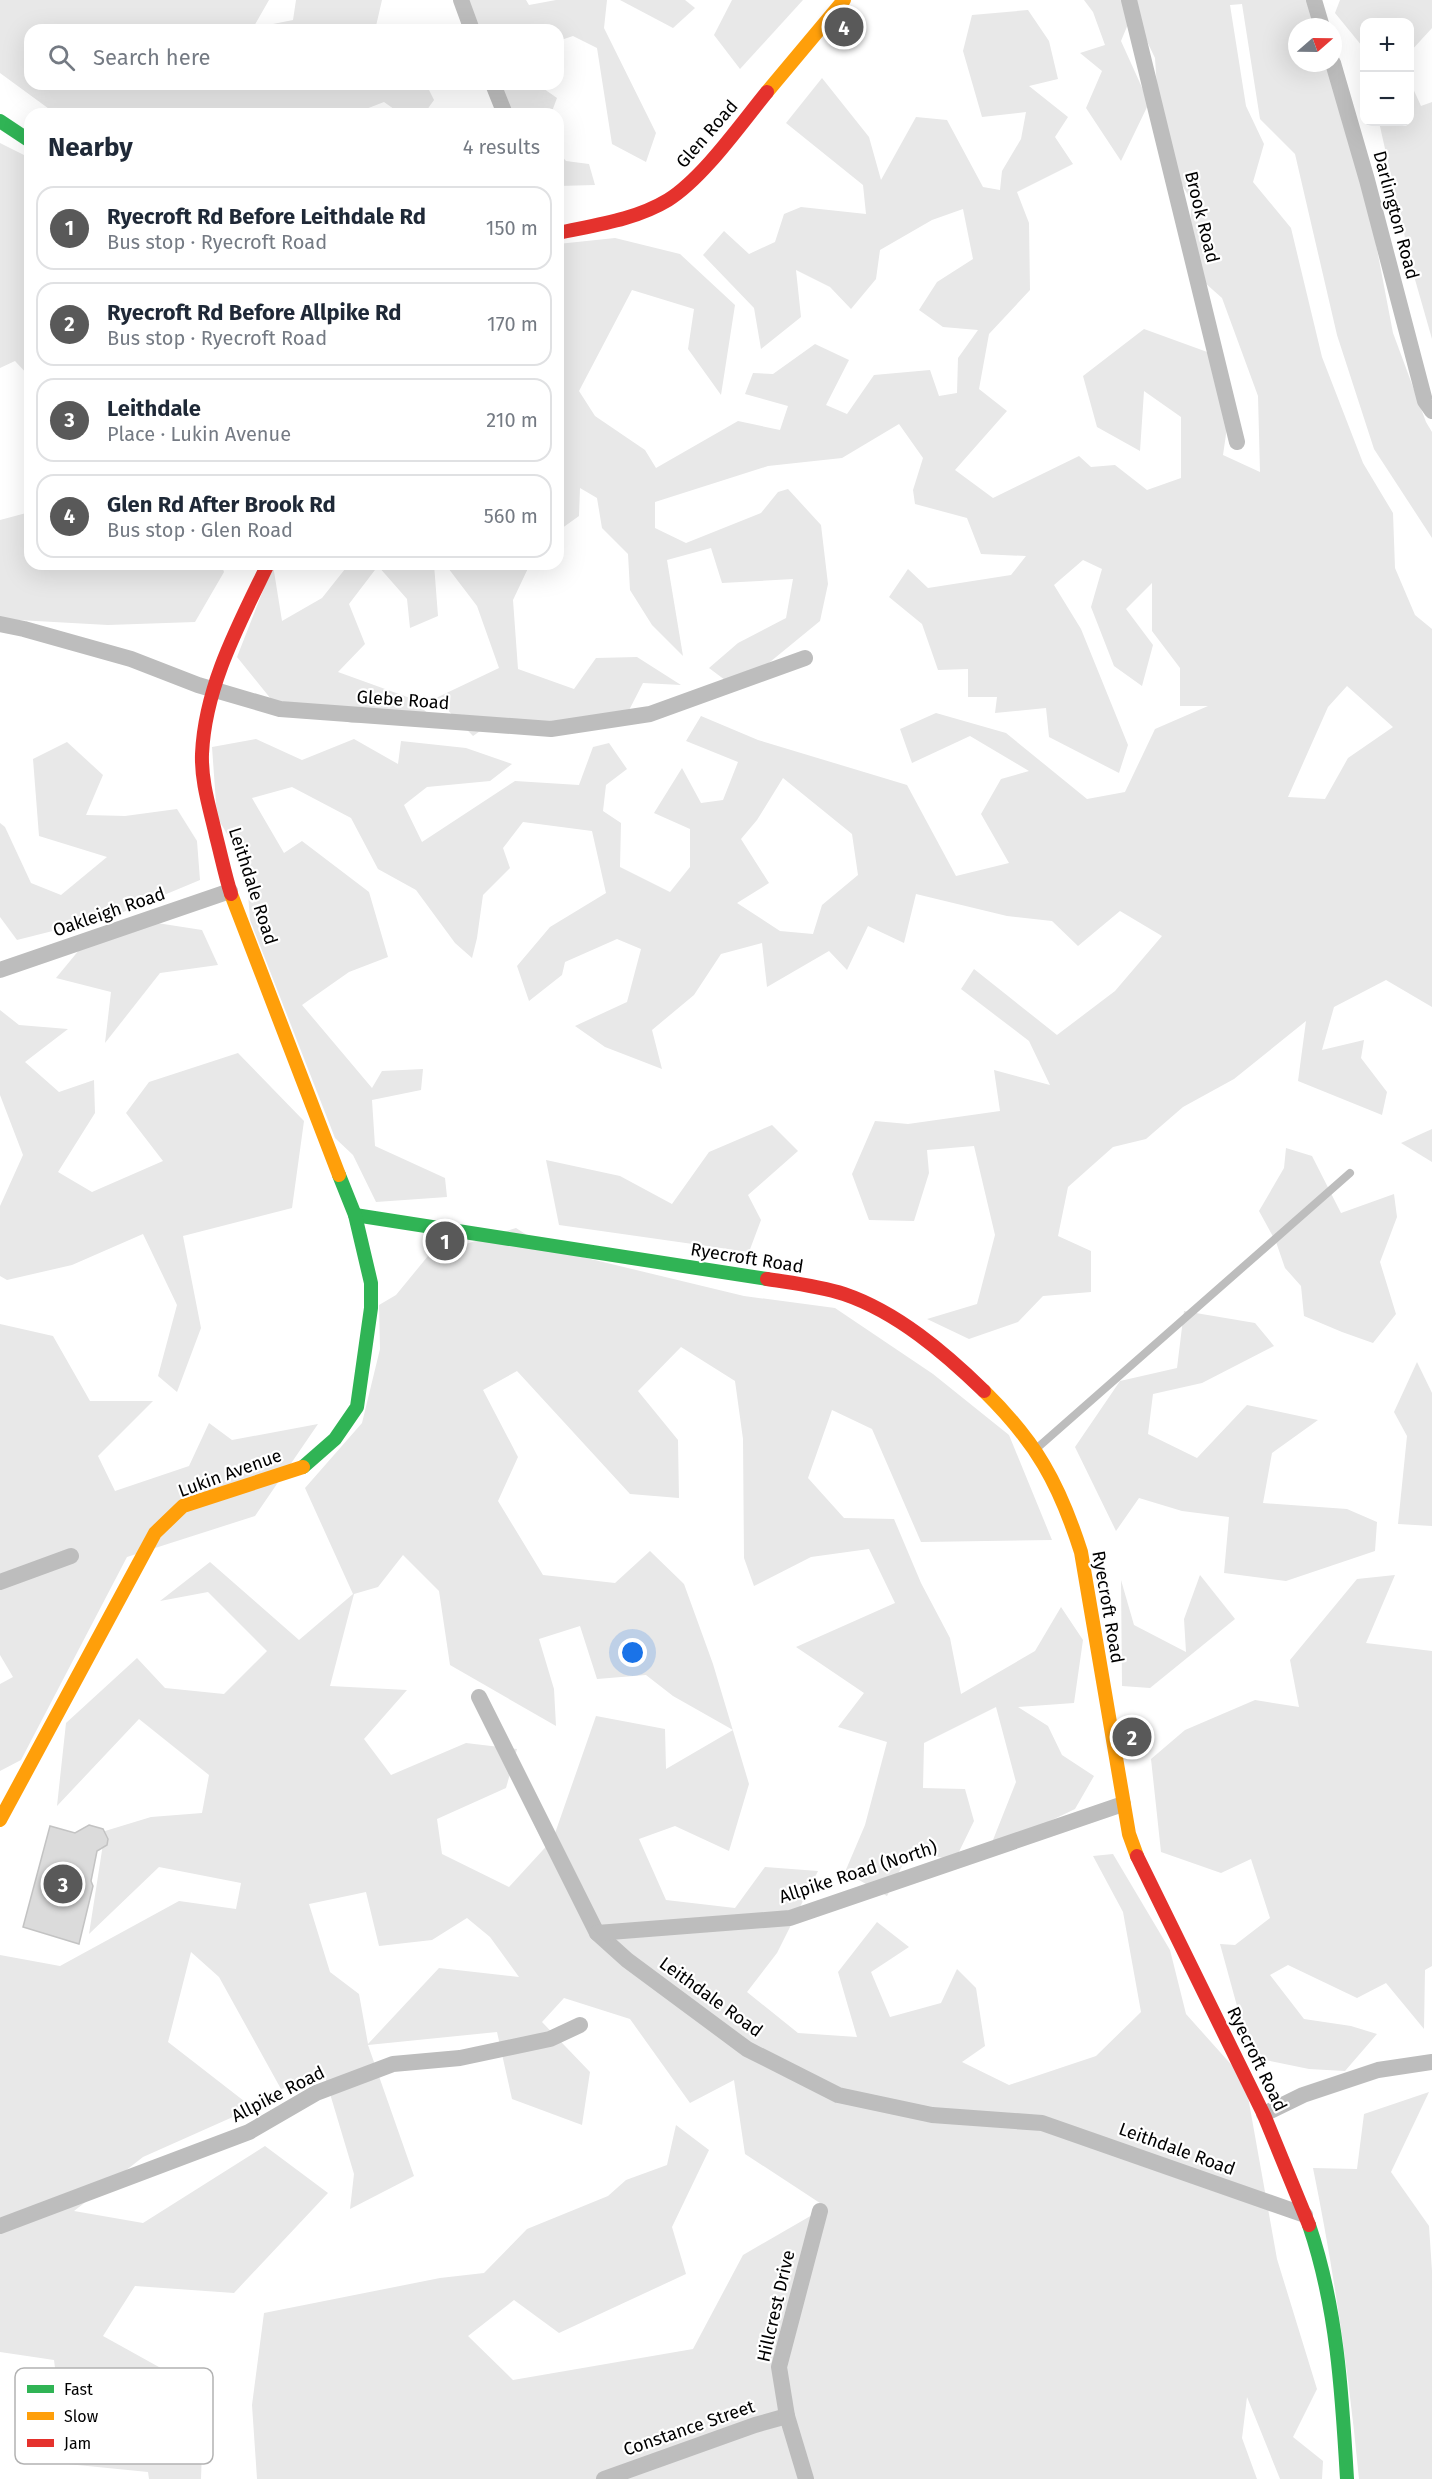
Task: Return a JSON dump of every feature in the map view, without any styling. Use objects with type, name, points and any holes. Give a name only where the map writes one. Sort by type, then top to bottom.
[{"type":"street","points":[[461,0],[470,24]]},
{"type":"street","name":"Glen Road","points":[[564,232],[632,216],[667,200],[686,186],[844,0]]},
{"type":"street","name":"Brook Road","points":[[1130,0],[1237,442]]},
{"type":"street","points":[[1314,0],[1319,18]]},
{"type":"street","name":"Darlington Road","points":[[1336,72],[1367,180],[1425,401],[1432,411]]},
{"type":"street","points":[[495,90],[503,108]]},
{"type":"street","points":[[0,121],[24,137]]},
{"type":"street","name":"Leithdale Road","points":[[265,570],[232,637],[214,689],[205,728],[202,756],[204,785],[231,891],[355,1215]]},
{"type":"street","name":"Glebe Road","points":[[0,624],[131,659],[169,675],[280,709],[551,729],[650,714],[805,658]]},
{"type":"street","name":"Oakleigh Road","points":[[0,970],[231,891]]},
{"type":"street","name":"Ryecroft Road","points":[[355,1215],[811,1286],[852,1297],[882,1312],[948,1359],[980,1386],[1036,1449],[1055,1481],[1081,1552],[1129,1834],[1142,1869],[1264,2114],[1305,2215],[1319,2259],[1331,2311],[1344,2423],[1347,2479]]},
{"type":"street","name":"Lukin Avenue","points":[[0,1820],[155,1533],[183,1506],[307,1466],[335,1439],[357,1407],[372,1308],[371,1283],[355,1215]]},
{"type":"street","points":[[0,1582],[72,1556]]},
{"type":"street","name":"Leithdale Road","points":[[479,1697],[597,1933],[627,1960],[747,2049],[838,2095],[932,2115],[1042,2123],[1305,2215]]},
{"type":"street","name":"Allpike Road (North)","points":[[597,1933],[790,1918],[1123,1804]]},
{"type":"street","name":"Allpike Road","points":[[0,2226],[249,2132],[316,2093],[393,2064],[460,2058],[550,2039],[580,2025]]},
{"type":"street","points":[[1264,2114],[1303,2095],[1378,2070],[1432,2062]]},
{"type":"street","name":"Hillcrest Drive","points":[[806,2479],[787,2416],[779,2367],[820,2211]]},
{"type":"street","name":"Constance Street","points":[[604,2479],[755,2425],[787,2416]]},
{"type":"lane","points":[[1036,1449],[1350,1173]]},
{"type":"shaded area","points":[[0,0],[269,0],[255,24],[24,24],[24,90],[429,90],[434,100],[428,108],[392,108],[384,102],[368,108],[48,108],[0,73]]},
{"type":"shaded area","points":[[296,0],[382,0],[376,24],[273,24],[293,20]]},
{"type":"shaded area","points":[[467,0],[526,0],[529,5],[556,0],[607,0],[604,28],[656,133],[646,162],[612,144],[597,48],[573,36],[564,39],[564,24],[474,24]]},
{"type":"shaded area","points":[[620,0],[685,0],[695,8],[673,28]]},
{"type":"shaded area","points":[[732,0],[803,0],[740,69],[714,35]]},
{"type":"shaded area","points":[[1084,0],[1310,0],[1315,18],[1288,18],[1288,72],[1332,72],[1362,171],[1393,333],[1426,422],[1432,432],[1432,538],[1374,449],[1337,335],[1295,154],[1260,119],[1242,4],[1230,5],[1246,106],[1264,144],[1253,182],[1291,228],[1322,357],[1363,463],[1393,513],[1395,568],[1415,615],[1432,629],[1432,1007],[1386,980],[1334,1007],[1322,1050],[1364,1040],[1361,1058],[1387,1092],[1382,1115],[1298,1081],[1306,1021],[1234,1079],[1183,1107],[1146,1139],[1113,1147],[1068,1187],[1058,1236],[1091,1251],[1091,1292],[1043,1296],[1018,1322],[969,1339],[927,1319],[977,1304],[995,1235],[974,1146],[927,1150],[929,1173],[914,1221],[869,1220],[852,1174],[875,1121],[908,1124],[1000,1111],[994,1070],[1050,1085],[1029,1041],[961,989],[974,969],[1057,1035],[1115,991],[1162,936],[1120,911],[1078,946],[1052,921],[1007,916],[916,894],[904,943],[868,926],[847,970],[829,951],[767,987],[762,943],[721,954],[694,995],[652,1030],[662,1069],[605,1047],[575,1026],[627,1002],[641,949],[617,939],[565,962],[562,975],[529,1001],[517,966],[550,927],[606,893],[592,831],[523,822],[503,848],[510,868],[483,895],[472,958],[455,943],[416,890],[378,869],[351,818],[292,787],[252,798],[284,853],[302,841],[369,892],[388,957],[349,972],[302,1005],[372,1088],[382,1071],[423,1069],[421,1090],[372,1100],[375,1146],[445,1178],[447,1197],[376,1202],[353,1155],[335,1138],[250,920],[246,866],[217,817],[212,747],[256,739],[302,760],[354,739],[398,764],[401,741],[466,748],[512,764],[490,781],[427,787],[404,805],[422,842],[515,781],[579,785],[593,747],[609,743],[627,769],[606,785],[603,811],[621,823],[620,867],[670,892],[690,867],[690,829],[654,813],[682,768],[701,803],[723,800],[738,762],[686,741],[701,716],[758,740],[907,785],[956,876],[1009,863],[981,814],[1001,779],[1029,771],[970,736],[912,763],[900,729],[936,713],[1006,733],[1087,799],[1125,792],[1155,729],[1208,706],[1180,706],[1180,668],[1152,631],[1152,583],[1126,609],[1153,645],[1142,686],[1114,666],[1091,607],[1102,569],[1083,560],[1054,585],[1081,629],[1128,745],[1119,773],[1049,737],[1046,708],[995,713],[997,697],[968,697],[968,669],[938,670],[922,624],[889,597],[908,569],[928,588],[1011,575],[1026,556],[981,554],[967,518],[915,504],[913,490],[923,458],[899,424],[842,458],[768,466],[655,502],[655,528],[686,543],[761,513],[778,492],[788,489],[821,525],[828,584],[820,621],[737,689],[709,668],[738,643],[786,618],[793,579],[722,583],[711,548],[667,560],[683,656],[652,625],[630,590],[628,554],[602,528],[597,498],[580,488],[579,516],[564,527],[564,243],[615,238],[680,254],[735,305],[721,395],[688,349],[694,309],[632,290],[579,391],[595,416],[645,450],[656,468],[738,421],[780,430],[788,406],[745,394],[753,373],[773,374],[815,344],[849,360],[826,405],[847,414],[874,375],[930,370],[939,396],[957,393],[958,358],[978,330],[943,327],[919,310],[937,282],[973,259],[963,209],[932,220],[880,250],[876,279],[851,309],[830,287],[796,270],[801,317],[761,349],[754,308],[703,255],[724,231],[749,254],[775,242],[784,214],[801,207],[866,214],[863,185],[786,123],[822,78],[869,137],[881,180],[916,117],[947,120],[983,187],[1000,190],[1002,171],[1021,139],[1026,112],[982,117],[963,51],[972,15],[1028,10],[1049,41],[1058,79],[1029,86],[1068,117],[1055,137],[1073,164],[1017,192],[1029,223],[1030,290],[989,334],[979,389],[1007,411],[955,470],[993,498],[1079,456],[1091,467],[1115,465],[1147,490],[1181,478],[1181,417],[1144,391],[1140,451],[1097,427],[1083,376],[1144,329],[1221,357],[1232,393],[1223,455],[1260,472],[1258,396],[1222,298],[1186,266],[1192,202],[1161,149],[1155,58],[1133,12],[1121,41],[1149,103],[1121,161],[1086,108],[1102,71],[1080,53],[1105,45],[1093,12]],"holes":[[[1347,686],[1393,727],[1348,758],[1325,799],[1288,797],[1328,707]],[[783,778],[852,834],[858,875],[822,905],[813,934],[780,931],[737,903],[769,883],[741,839],[757,820]]]},
{"type":"shaded area","points":[[1340,0],[1432,0],[1432,28],[1414,48],[1414,18],[1360,18],[1360,44],[1342,22],[1342,18],[1335,13]]},
{"type":"shaded area","points":[[497,90],[546,90],[557,98],[553,108],[504,108]]},
{"type":"shaded area","points":[[1414,91],[1421,106],[1432,102],[1432,339],[1412,269],[1380,126],[1414,126]]},
{"type":"shaded area","points":[[0,143],[24,155],[24,371],[15,361],[0,368]]},
{"type":"shaded area","points":[[564,159],[589,164],[595,185],[564,186]]},
{"type":"shaded area","points":[[24,514],[24,570],[223,570],[224,572],[195,622],[108,625],[0,619],[0,520]]},
{"type":"shaded area","points":[[271,570],[274,570],[282,621],[322,598],[344,570],[375,570],[349,604],[365,644],[338,672],[410,698],[437,721],[352,723],[275,704],[237,657]]},
{"type":"shaded area","points":[[382,570],[434,570],[438,616],[410,628],[407,599]]},
{"type":"shaded area","points":[[450,570],[527,570],[513,600],[518,669],[574,689],[596,658],[637,657],[681,685],[643,683],[625,718],[555,731],[499,718],[473,736],[436,698],[499,668],[477,606]]},
{"type":"shaded area","points":[[67,742],[103,775],[86,815],[125,816],[177,809],[197,841],[200,880],[116,915],[17,940],[0,917],[0,823],[5,827],[31,883],[61,895],[107,857],[39,836],[33,759]]},
{"type":"shaded area","points":[[157,923],[202,930],[218,965],[160,973],[105,1043],[111,992],[56,978],[89,938]]},
{"type":"shaded area","points":[[0,1010],[19,1025],[68,1029],[25,1062],[59,1092],[94,1080],[95,1113],[58,1172],[92,1192],[163,1161],[126,1113],[149,1082],[238,1053],[304,1121],[292,1208],[183,1236],[201,1328],[177,1392],[158,1376],[177,1305],[143,1234],[72,1265],[7,1280],[0,1276],[0,1206],[23,1155],[0,1095]]},
{"type":"shaded area","points":[[772,1125],[798,1151],[748,1195],[761,1220],[749,1252],[559,1225],[546,1160],[620,1176],[672,1204],[709,1152]]},
{"type":"shaded area","points":[[1432,1129],[1432,1162],[1401,1143]]},
{"type":"shaded area","points":[[1286,1148],[1312,1156],[1341,1213],[1394,1194],[1397,1217],[1380,1262],[1396,1314],[1373,1343],[1304,1316],[1301,1286],[1285,1268],[1276,1242],[1259,1211],[1284,1168]]},
{"type":"shaded area","points":[[516,1228],[549,1249],[744,1296],[835,1308],[933,1374],[1009,1435],[1052,1540],[921,1542],[872,1429],[832,1410],[808,1478],[844,1518],[894,1519],[921,1583],[950,1638],[961,1694],[1035,1651],[1061,1607],[1083,1640],[1074,1703],[1018,1707],[1048,1726],[1062,1755],[1094,1776],[1075,1809],[989,1850],[1016,1782],[996,1707],[924,1743],[923,1788],[965,1789],[974,1821],[955,1860],[909,1852],[887,1896],[845,1872],[865,1825],[887,1742],[838,1727],[864,1693],[796,1647],[895,1603],[869,1549],[811,1557],[754,1586],[744,1558],[743,1439],[735,1381],[681,1347],[638,1391],[678,1440],[679,1498],[630,1494],[517,1371],[483,1390],[518,1457],[498,1501],[543,1575],[615,1583],[650,1551],[684,1584],[713,1664],[733,1730],[749,1784],[729,1851],[675,1826],[639,1839],[666,1900],[735,1908],[765,1867],[818,1871],[777,1953],[747,1992],[798,2033],[857,2037],[838,1972],[877,1922],[909,1947],[871,1972],[890,2017],[941,2003],[957,1969],[976,1988],[985,2046],[962,2062],[1009,2085],[1096,2056],[1141,2012],[1123,1912],[1093,1856],[1113,1854],[1170,1950],[1186,2014],[1245,2080],[1277,2259],[1317,2389],[1293,2437],[1323,2461],[1322,2479],[1280,2479],[1247,2397],[1242,2438],[1257,2479],[257,2479],[252,2405],[264,2313],[440,2278],[484,2273],[527,2229],[608,2196],[626,2180],[667,2165],[676,2125],[709,2150],[672,2227],[686,2274],[559,2333],[514,2300],[468,2336],[513,2380],[693,2349],[743,2255],[826,2207],[745,2154],[734,2080],[690,2103],[630,2019],[564,1998],[542,2022],[590,2072],[582,2125],[512,2099],[497,2032],[368,2045],[414,2176],[350,2209],[354,2174],[325,2077],[281,2089],[219,1977],[191,1952],[168,2042],[253,2108],[143,2157],[74,2211],[143,2223],[265,2146],[328,2193],[234,2293],[135,2286],[103,2336],[161,2368],[55,2368],[54,2360],[0,2352],[0,1955],[60,1966],[179,1901],[236,1909],[241,1883],[159,1867],[89,1934],[105,1831],[151,1817],[202,1813],[209,1775],[139,1719],[57,1806],[66,1723],[137,1658],[165,1688],[224,1694],[267,1651],[208,1592],[160,1601],[210,1562],[299,1640],[353,1594],[305,1488],[362,1423],[380,1349],[379,1305],[396,1295],[428,1256]],"holes":[[[403,1555],[439,1591],[450,1665],[556,1726],[554,1689],[539,1639],[580,1626],[597,1679],[646,1675],[673,1696],[733,1730],[666,1769],[665,1729],[596,1716],[553,1839],[509,1887],[442,1854],[437,1819],[506,1788],[517,1749],[466,1743],[391,1775],[364,1739],[407,1690],[330,1686],[354,1594],[378,1587]],[[366,1892],[379,1946],[432,1940],[467,1918],[490,1937],[519,1977],[439,1968],[368,2044],[359,1994],[330,1972],[309,1904]]]},
{"type":"shaded area","points":[[1184,1311],[1255,1323],[1274,1346],[1202,1383],[1153,1394],[1148,1434],[1197,1458],[1247,1405],[1318,1420],[1272,1453],[1263,1503],[1347,1509],[1377,1522],[1375,1551],[1286,1581],[1224,1573],[1229,1517],[1182,1511],[1139,1498],[1116,1531],[1075,1447],[1120,1381],[1177,1368]]},
{"type":"shaded area","points":[[0,1324],[53,1336],[90,1401],[153,1401],[98,1456],[115,1491],[189,1466],[209,1423],[232,1440],[318,1424],[255,1516],[127,1557],[21,1760],[0,1771],[0,1684],[13,1677],[0,1655]]},
{"type":"shaded area","points":[[1417,1362],[1432,1393],[1432,1526],[1398,1524],[1407,1436],[1394,1412]]},
{"type":"shaded area","points":[[1200,1575],[1235,1619],[1150,1688],[1122,1686],[1121,1580],[1134,1625],[1186,1652],[1184,1619]]},
{"type":"shaded area","points":[[1395,1575],[1366,1643],[1432,1651],[1432,1966],[1425,1970],[1424,2029],[1386,1983],[1357,1998],[1288,1965],[1270,1975],[1304,2019],[1351,2026],[1377,2034],[1345,2071],[1309,2069],[1251,2057],[1220,1944],[1235,1945],[1270,1918],[1251,1859],[1221,1873],[1161,1852],[1151,1759],[1185,1730],[1255,1700],[1299,1707],[1290,1660],[1357,1579]]},
{"type":"shaded area","points":[[1429,2092],[1391,2172],[1429,2226],[1432,2271],[1432,2479],[1359,2479],[1340,2323],[1313,2168],[1357,2169],[1364,2114]]},
{"type":"shaded area","points":[[67,2464],[202,2464],[201,2479],[149,2479],[148,2472]]},
{"type":"building","points":[[89,1825],[103,1829],[108,1839],[107,1845],[97,1851],[91,1881],[93,1886],[79,1944],[23,1927],[50,1826],[75,1833]]},
{"type":"traffic: fast","points":[[0,121],[24,137]]},
{"type":"traffic: fast","points":[[303,1467],[335,1439],[357,1407],[371,1308],[371,1283],[355,1215],[339,1175]]},
{"type":"traffic: fast","points":[[355,1215],[767,1279]]},
{"type":"traffic: fast","points":[[1309,2225],[1326,2287],[1337,2350],[1347,2479]]},
{"type":"traffic: slow","points":[[767,92],[844,0]]},
{"type":"traffic: slow","points":[[231,894],[339,1175]]},
{"type":"traffic: slow","points":[[984,1391],[1032,1446],[1054,1484],[1073,1527],[1081,1552],[1129,1834],[1137,1856]]},
{"type":"traffic: slow","points":[[0,1820],[155,1533],[183,1506],[303,1467]]},
{"type":"traffic: jam","points":[[564,232],[628,217],[668,200],[708,165],[767,92]]},
{"type":"traffic: jam","points":[[231,894],[204,785],[202,754],[210,704],[225,656],[265,570]]},
{"type":"traffic: jam","points":[[767,1279],[835,1291],[883,1311],[937,1348],[984,1391]]},
{"type":"traffic: jam","points":[[1137,1856],[1264,2115],[1309,2225]]},
{"type":"place","name":"Glen Rd After Brook Rd","points":[[844,27]]},
{"type":"place","name":"Ryecroft Rd Before Leithdale Rd","points":[[445,1241]]},
{"type":"place","name":"Ryecroft Rd Before Allpike Rd","points":[[1132,1737]]},
{"type":"place","name":"Leithdale","points":[[63,1884]]}]
